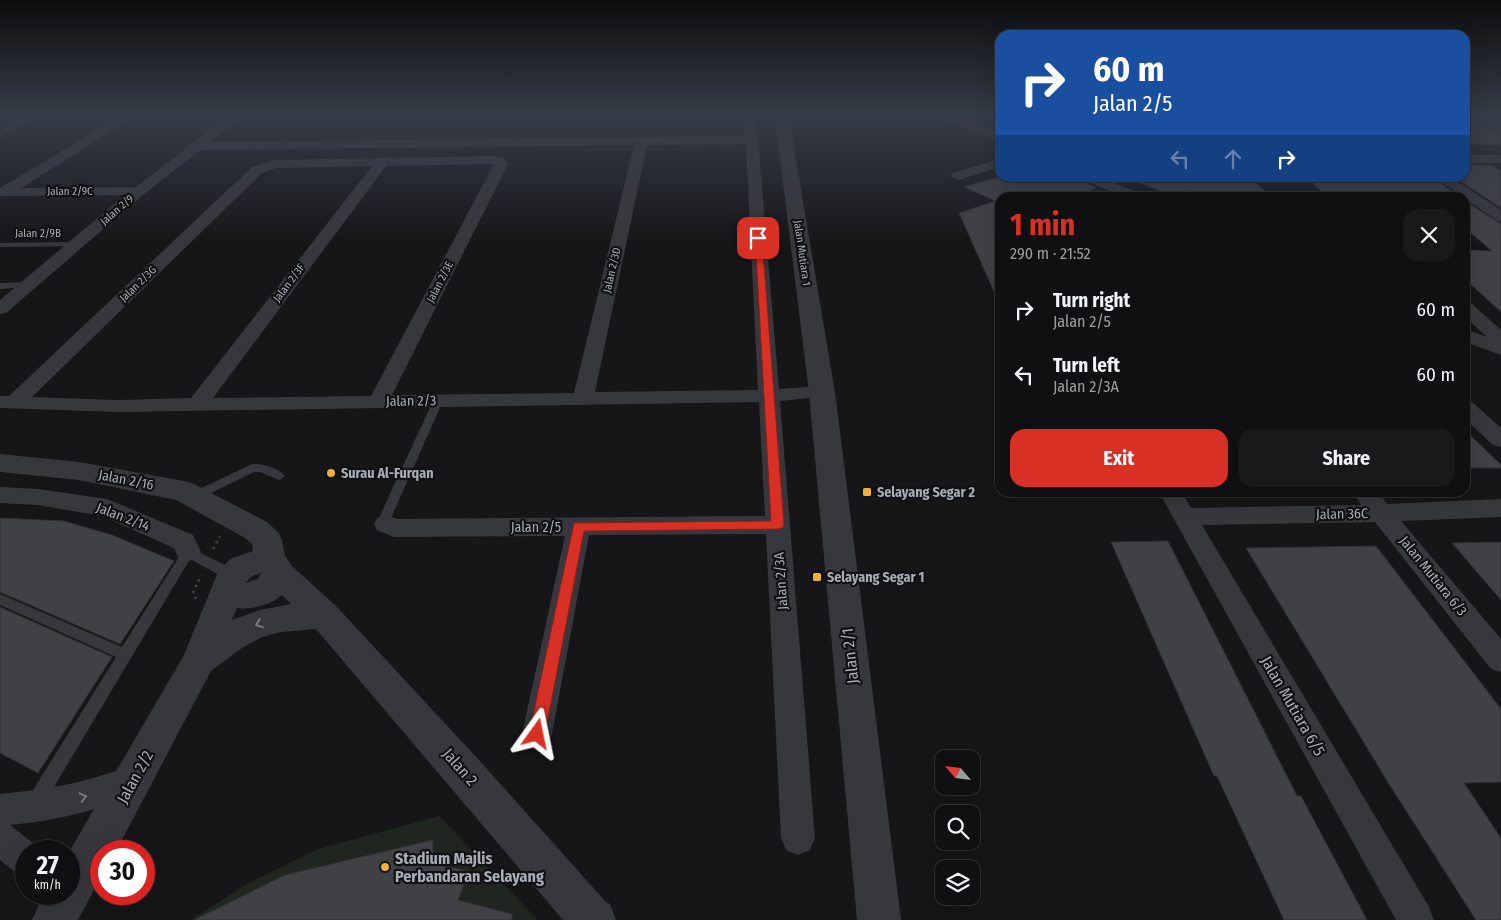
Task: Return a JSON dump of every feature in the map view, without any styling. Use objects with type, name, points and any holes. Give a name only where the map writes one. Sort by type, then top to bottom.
[{"type":"street","points":[[2,192],[59,158]]},
{"type":"street","name":"Jalan 2/9","points":[[0,309],[139,190],[181,158]]},
{"type":"street","name":"Jalan 2/3D","points":[[583,398],[637,158]]},
{"type":"street","name":"Jalan 2/3A","points":[[753,158],[798,838]]},
{"type":"street","name":"Jalan Mutiara 1","points":[[788,158],[822,392]]},
{"type":"street","points":[[1470,159],[1501,159]]},
{"type":"street","name":"Jalan 2/3E","points":[[378,402],[501,164],[499,161],[493,160],[382,162]]},
{"type":"street","name":"Jalan 2/3G","points":[[6,402],[257,170],[264,166],[275,164],[382,162]]},
{"type":"street","name":"Jalan 2/3F","points":[[197,405],[382,162]]},
{"type":"street","points":[[958,176],[995,165]]},
{"type":"street","points":[[1102,182],[1124,191]]},
{"type":"street","points":[[1449,182],[1464,192]]},
{"type":"street","name":"Jalan 2/9C","points":[[2,192],[139,190]]},
{"type":"street","points":[[1470,196],[1501,217]]},
{"type":"street","points":[[1470,312],[1501,340]]},
{"type":"street","points":[[1470,337],[1501,349]]},
{"type":"street","name":"Jalan 2/3","points":[[6,402],[118,406],[769,396],[822,392]]},
{"type":"street","name":"Jalan 2/1","points":[[822,392],[879,920]]},
{"type":"street","points":[[1470,412],[1501,440]]},
{"type":"street","name":"Jalan 2/16","points":[[0,463],[79,471],[184,491],[195,496],[243,523],[249,580]]},
{"type":"street","name":"Jalan 2/14","points":[[0,495],[47,498],[108,508],[184,542],[188,552]]},
{"type":"street","name":"Jalan Mutiara 6/3","points":[[1368,497],[1501,660]]},
{"type":"street","name":"Jalan 36C","points":[[1176,505],[1382,513],[1501,508]]},
{"type":"street","name":"Jalan Mutiara 6/5","points":[[1176,505],[1416,920]]},
{"type":"street","name":"Jalan 2/5","points":[[386,524],[394,528],[778,525]]},
{"type":"street","points":[[537,734],[579,526]]},
{"type":"street","name":"Jalan 2","points":[[249,580],[296,605],[324,615],[465,773],[590,918],[594,920]]},
{"type":"street","name":"Jalan 2/2","points":[[80,873],[199,661],[249,580]]},
{"type":"street","points":[[199,661],[239,632],[266,621],[324,615]]},
{"type":"street","points":[[0,810],[51,805],[104,792],[134,779]]},
{"type":"street","points":[[0,838],[15,850]]},
{"type":"lane","name":"Jalan 2/9B","points":[[0,245],[77,244]]},
{"type":"lane","points":[[0,286],[25,286]]},
{"type":"lane","points":[[386,524],[385,518],[438,401]]},
{"type":"lane","points":[[195,496],[252,468],[262,468],[279,476]]},
{"type":"lane","points":[[32,806],[188,552]]},
{"type":"lane","name":"Jalan 2/14","points":[[188,552],[249,580]]},
{"type":"lane","points":[[0,599],[125,655]]},
{"type":"shaded area","name":"Stadium Majlis Perbandaran Selayang","points":[[439,816],[538,920],[191,920],[245,885],[318,849]]},
{"type":"building","points":[[1470,165],[1492,165],[1501,171],[1501,208],[1462,182],[1470,182]]},
{"type":"building","points":[[995,178],[995,182],[1085,182],[1097,188],[1087,192],[995,192],[995,201],[964,187]]},
{"type":"building","points":[[1138,182],[1255,182],[1266,192],[1188,192],[1187,190],[1182,192],[1163,192]]},
{"type":"building","points":[[1312,182],[1439,182],[1453,192],[1322,192]]},
{"type":"building","points":[[995,201],[995,294],[959,213]]},
{"type":"building","points":[[1470,204],[1501,224],[1501,312],[1470,284],[1470,250],[1492,251],[1470,232]]},
{"type":"building","points":[[1470,435],[1501,465],[1501,468],[1470,468]]},
{"type":"building","points":[[0,518],[64,521],[112,535],[174,561],[120,644],[0,592]]},
{"type":"building","points":[[1168,541],[1297,796],[1301,796],[1367,920],[1284,920],[1217,776],[1214,776],[1111,542]]},
{"type":"building","points":[[1501,542],[1501,600],[1452,543]]},
{"type":"building","points":[[1376,546],[1501,709],[1501,782],[1464,783],[1501,838],[1501,920],[1476,920],[1389,784],[1246,548]]},
{"type":"building","points":[[0,607],[112,657],[38,773],[0,753]]},
{"type":"building","name":"Stadium Majlis Perbandaran Selayang","points":[[432,840],[435,864],[469,871],[458,900],[512,914],[512,920],[194,920],[285,875]]},
{"type":"place","name":"Surau Al-Furqan","points":[[331,473]]},
{"type":"place","name":"Selayang Segar 2","points":[[867,492]]},
{"type":"place","name":"Selayang Segar 1","points":[[817,577]]},
{"type":"place","name":"Stadium Majlis Perbandaran Selayang","points":[[385,867]]},
{"type":"route","points":[[537,734],[579,526],[778,525],[758,238]]}]
